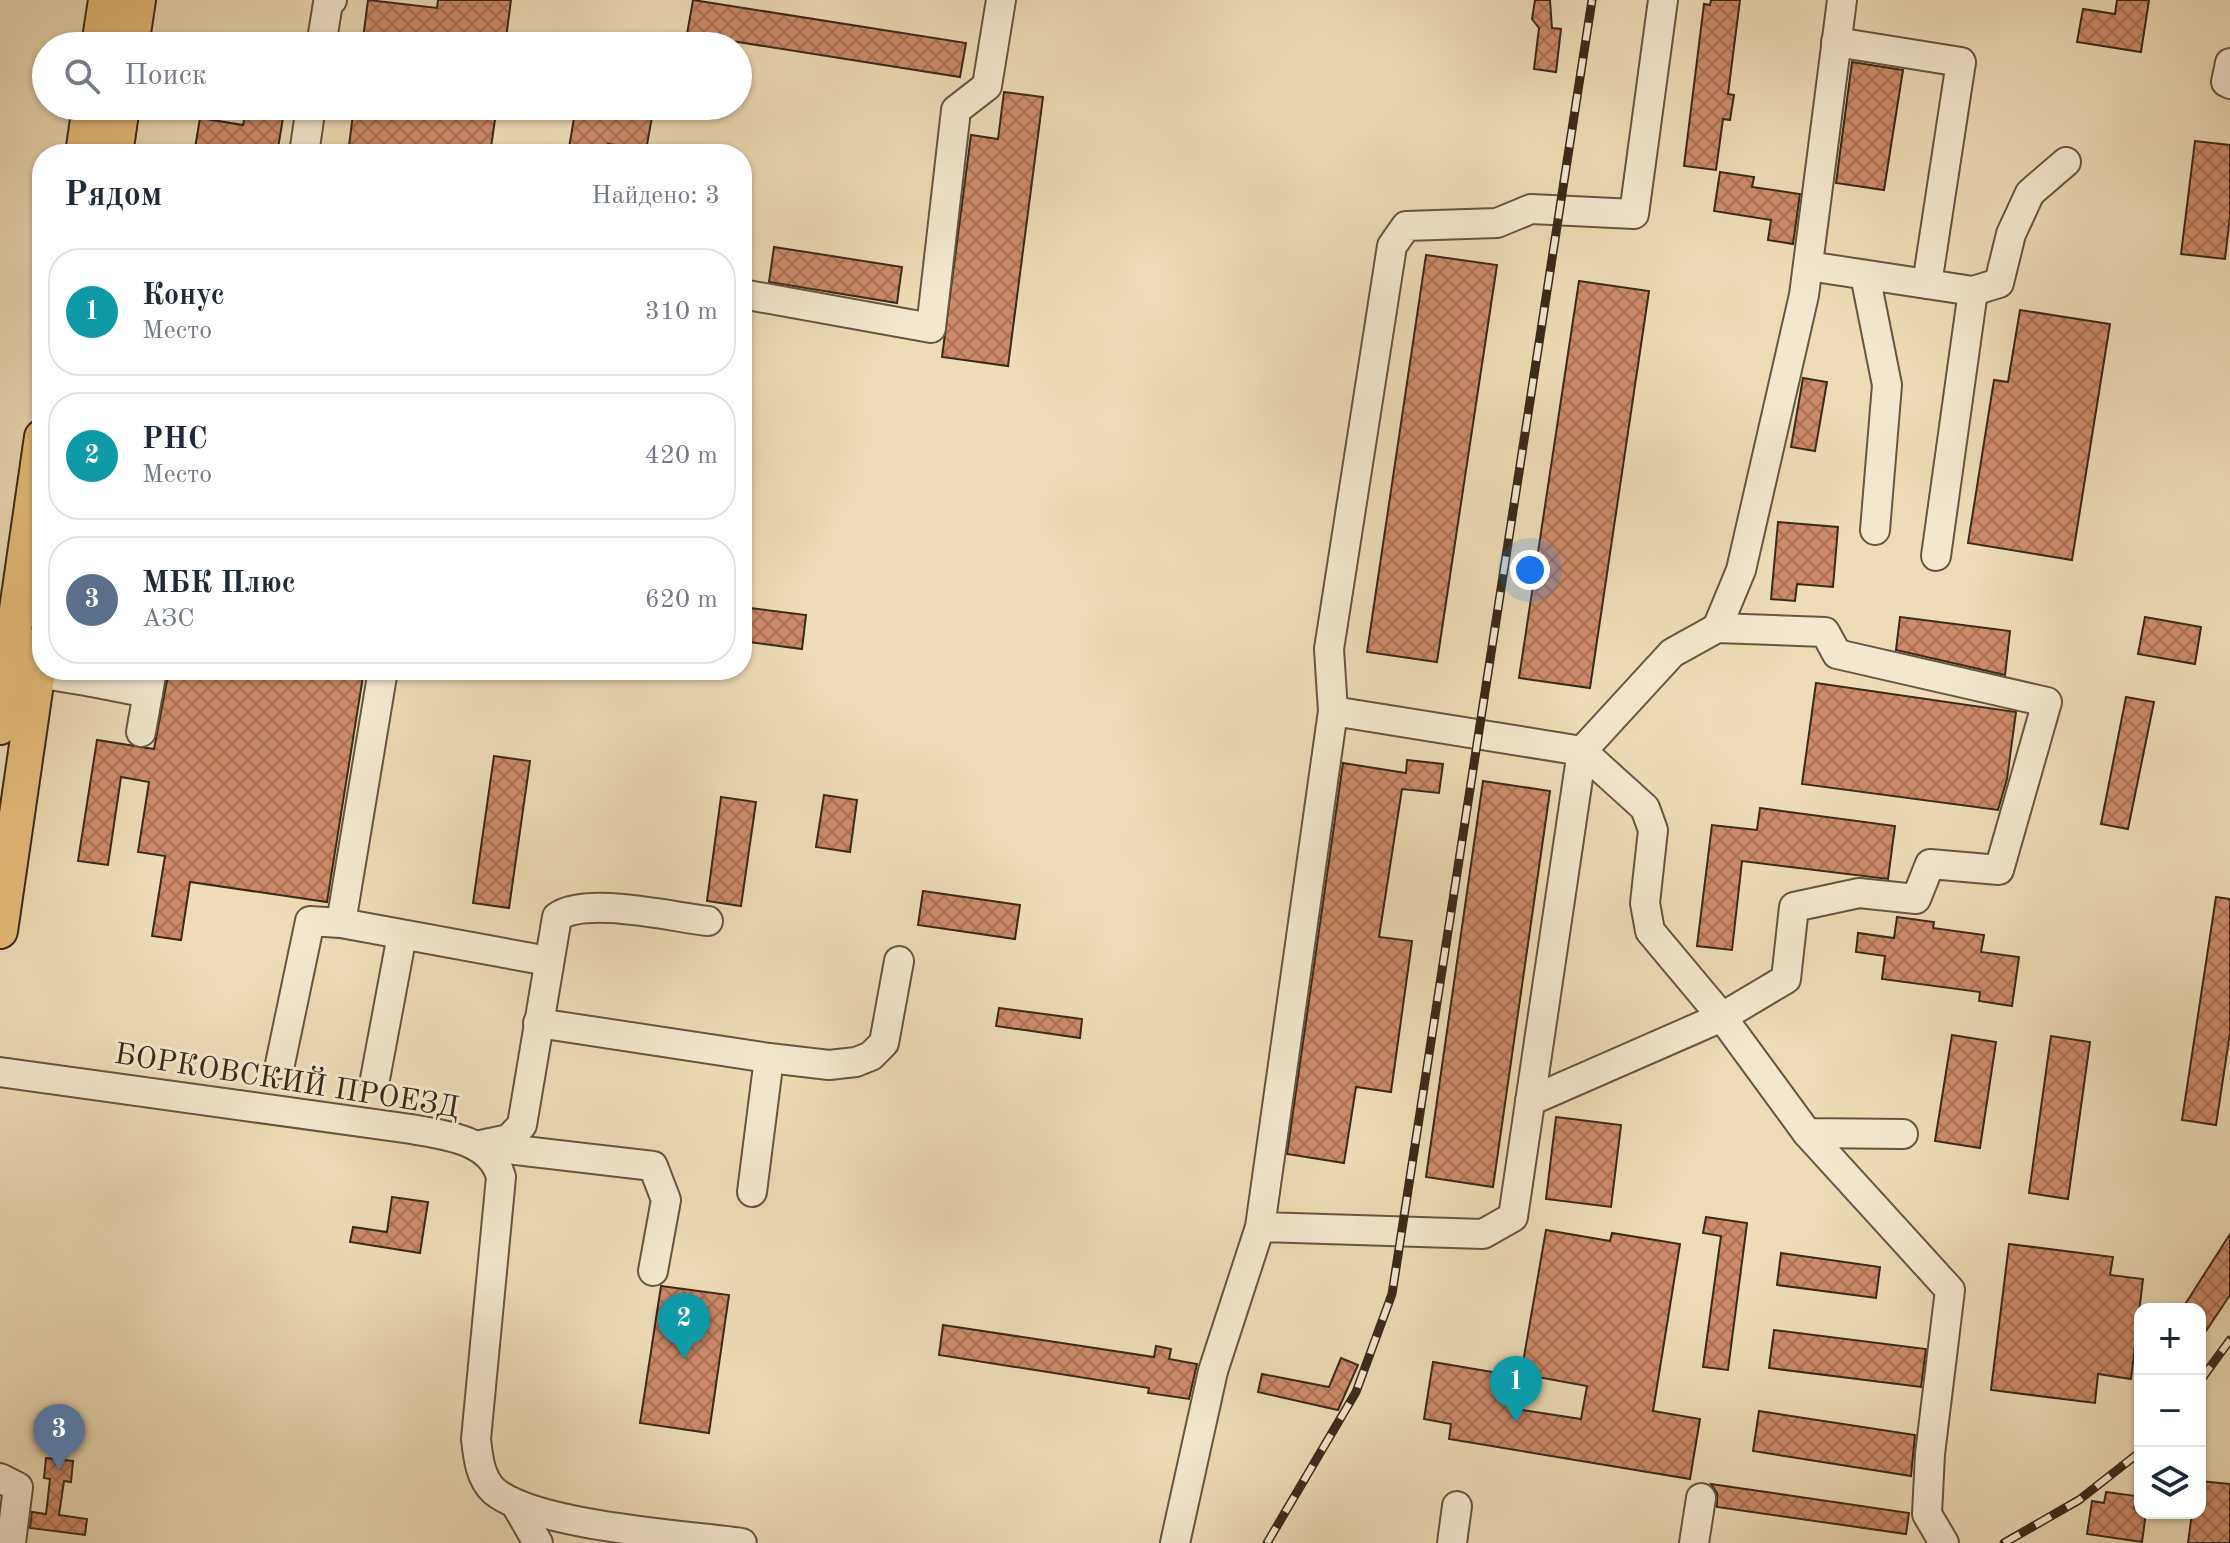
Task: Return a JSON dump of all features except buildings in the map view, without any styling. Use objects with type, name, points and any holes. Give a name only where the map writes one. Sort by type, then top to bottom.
[{"type":"main road","points":[[101,32],[106,0]]},
{"type":"main road","points":[[133,32],[138,0]]},
{"type":"main road","points":[[84,144],[88,120]]},
{"type":"main road","points":[[116,144],[120,120]]},
{"type":"main road","points":[[0,727],[32,506]]},
{"type":"main road","points":[[0,931],[37,680]]},
{"type":"street","points":[[752,296],[931,328],[956,110],[987,86],[1001,0]]},
{"type":"street","points":[[1175,1543],[1213,1371],[1260,1227],[1333,711],[1329,649],[1392,246],[1406,226],[1497,223],[1531,209],[1634,214],[1663,0]]},
{"type":"street","points":[[1717,628],[1741,570],[1808,266],[1842,0]]},
{"type":"street","points":[[322,32],[323,1]]},
{"type":"street","points":[[1836,42],[1961,62],[1927,284]]},
{"type":"street","points":[[2230,63],[2226,82],[2230,84]]},
{"type":"street","points":[[305,144],[309,120]]},
{"type":"street","points":[[1808,266],[1973,291],[1999,283],[2011,234],[2030,193],[2066,162]]},
{"type":"street","points":[[1865,275],[1887,385],[1875,530]]},
{"type":"street","points":[[1936,556],[1973,291]]},
{"type":"street","points":[[1260,1227],[1483,1234],[1513,1217],[1530,1101],[1582,751],[1672,653],[1717,628],[1825,632],[1837,654],[2047,702],[1999,870],[1930,864],[1916,899],[1859,893],[1794,907],[1786,979],[1722,1017],[1530,1101]]},
{"type":"street","points":[[341,923],[381,680]]},
{"type":"street","points":[[141,732],[150,681]]},
{"type":"street","points":[[1333,711],[1582,751],[1645,808],[1653,830],[1645,903],[1650,931],[1722,1017],[1807,1133],[1950,1290],[1930,1454],[1927,1514],[1944,1543]]},
{"type":"street","points":[[476,1146],[509,1139],[522,1125],[557,917],[576,908],[708,921]]},
{"type":"street","points":[[280,1064],[310,921],[341,923],[548,961]]},
{"type":"street","points":[[375,1079],[402,935]]},
{"type":"street","points":[[538,1023],[829,1065],[871,1056],[884,1043],[890,1024],[899,961]]},
{"type":"street","points":[[752,1192],[769,1058]]},
{"type":"street","name":"БОРКОВСКИЙ ПРОЕЗД","points":[[0,1072],[411,1129],[476,1146],[492,1158],[501,1177],[476,1439],[479,1467],[492,1489],[516,1505],[548,1516],[742,1543]]},
{"type":"street","points":[[1807,1133],[1903,1134]]},
{"type":"street","points":[[476,1146],[653,1166],[666,1200],[653,1271]]},
{"type":"street","points":[[0,1478],[18,1487],[11,1543]]},
{"type":"street","points":[[1694,1543],[1701,1498]]},
{"type":"street","points":[[516,1505],[538,1543]]},
{"type":"street","points":[[1452,1543],[1457,1506]]},
{"type":"railway","points":[[1267,1543],[1356,1392],[1392,1294],[1592,0]]},
{"type":"railway","points":[[2204,1375],[2230,1340]]},
{"type":"railway","points":[[2004,1543],[2079,1500],[2134,1457]]},
{"type":"place","name":"РНС","points":[[684,1359]]},
{"type":"place","name":"Конус","points":[[1516,1422]]},
{"type":"place","name":"МБК Плюс","points":[[59,1470]]}]
